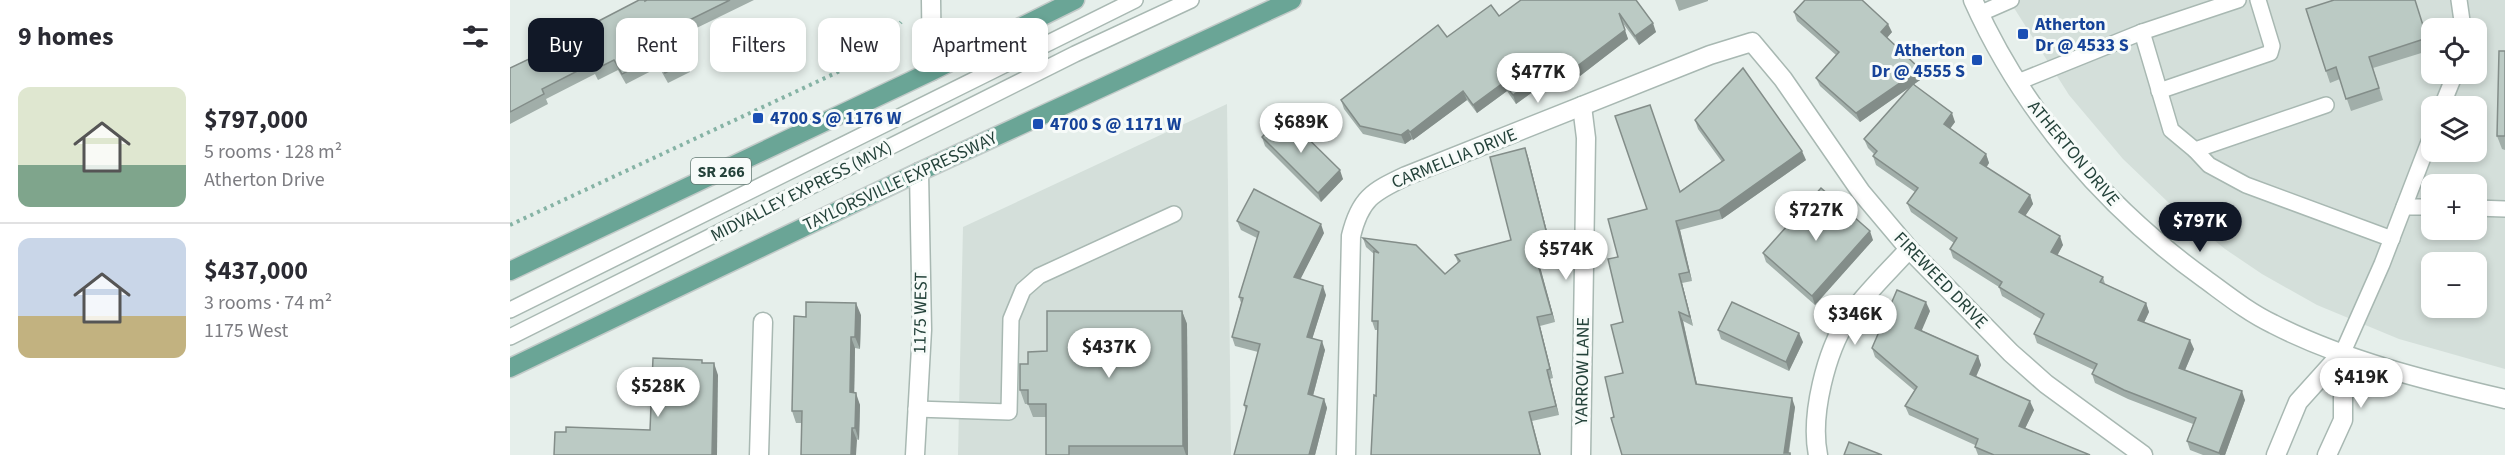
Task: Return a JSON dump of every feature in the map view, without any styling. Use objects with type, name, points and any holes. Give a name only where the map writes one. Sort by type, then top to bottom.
[{"type":"main road","name":"SR 266","points":[[1039,18],[1075,0]]},
{"type":"main road","name":"TAYLORSVILLE EXPRESSWAY","points":[[510,368],[919,172],[1293,0]]},
{"type":"main road","name":"SR 266","points":[[510,271],[930,72]]},
{"type":"street","points":[[931,0],[931,18]]},
{"type":"street","name":"ATHERTON DRIVE","points":[[1976,7],[2018,82],[2057,139],[2085,172],[2148,234],[2182,263],[2245,308],[2299,337],[2451,386],[2505,399]]},
{"type":"street","name":"CARMELLIA DRIVE","points":[[1346,455],[1351,236],[1356,214],[1370,195],[1387,185],[1582,106],[1710,55],[1752,42]]},
{"type":"street","name":"FIREWEED DRIVE","points":[[1752,42],[1783,79],[1862,192],[1909,249],[2011,353],[2046,384],[2143,455]]},
{"type":"street","name":"YARROW LANE","points":[[1581,455],[1586,138],[1582,106]]},
{"type":"street","name":"1175 WEST","points":[[915,455],[922,330],[919,172]]},
{"type":"street","points":[[1818,455],[1818,404],[1830,356],[1848,318],[1909,249]]},
{"type":"street","points":[[759,455],[763,322]]},
{"type":"street","points":[[2276,455],[2298,402],[2343,352]]},
{"type":"street","points":[[2327,455],[2343,420],[2343,352]]},
{"type":"lane","name":"MIDVALLEY EXPRESS (MVX)","points":[[510,310],[1135,0]]},
{"type":"lane","name":"MIDVALLEY EXPRESS (MVX)","points":[[510,337],[1064,60],[1191,0]]},
{"type":"lane","points":[[1976,7],[2011,0]]},
{"type":"lane","points":[[2018,82],[2142,32],[2238,0]]},
{"type":"lane","points":[[2159,91],[2270,53],[2272,46],[2258,0]]},
{"type":"lane","points":[[2459,0],[2462,18]]},
{"type":"lane","points":[[2142,32],[2171,130],[2209,165],[2246,186],[2392,239]]},
{"type":"lane","points":[[2195,150],[2326,105]]},
{"type":"lane","points":[[2343,352],[2392,239],[2421,162]]},
{"type":"lane","points":[[2404,207],[2421,207]]},
{"type":"lane","points":[[2487,208],[2505,209]]},
{"type":"lane","points":[[916,409],[1009,412],[1011,319],[1023,290],[1039,276],[1174,214]]},
{"type":"path","points":[[510,225],[855,64],[880,47],[901,22]]},
{"type":"shaded area","points":[[2009,0],[2505,0],[2505,369],[2399,339],[2317,305],[2262,274],[2225,249],[2170,204],[2123,159],[2069,95]]},
{"type":"shaded area","points":[[1227,104],[1231,455],[958,455],[963,227]]},
{"type":"building","points":[[639,0],[730,0],[693,18],[616,18],[616,64],[614,60],[604,65],[604,18]]},
{"type":"building","points":[[1521,0],[1636,0],[1653,23],[1635,36],[1619,13],[1625,30],[1576,67],[1567,55],[1513,95],[1503,83],[1473,105],[1463,91],[1410,132],[1408,130],[1401,135],[1360,126],[1341,100],[1438,25],[1447,37],[1491,5],[1499,16]]},
{"type":"building","points":[[1805,0],[1862,0],[1888,24],[1881,32],[1920,69],[1856,113],[1816,78],[1839,52],[1794,12]]},
{"type":"building","points":[[2334,0],[2415,0],[2421,19],[2421,40],[2369,57],[2379,88],[2346,99],[2336,67],[2326,71],[2306,9]]},
{"type":"building","points":[[2499,51],[2505,51],[2505,136],[2497,136]]},
{"type":"building","points":[[528,59],[528,72],[575,72],[542,89],[544,94],[510,112],[510,68]]},
{"type":"building","points":[[1743,68],[1802,151],[1719,210],[1676,221],[1689,272],[1679,274],[1690,317],[1679,312],[1696,384],[1792,398],[1784,453],[1790,453],[1790,455],[1622,455],[1611,418],[1614,417],[1605,377],[1623,373],[1611,325],[1623,322],[1608,259],[1618,257],[1608,219],[1647,209],[1615,116],[1650,105],[1680,192],[1724,160],[1695,120]]},
{"type":"building","points":[[1913,84],[1952,113],[1944,124],[1986,154],[1980,163],[2030,195],[2019,212],[2060,236],[2051,252],[2103,277],[2100,282],[2146,303],[2138,320],[2190,340],[2179,368],[2242,391],[2219,453],[2187,441],[2196,418],[2124,390],[2092,374],[2097,364],[2034,334],[2044,314],[1999,287],[2002,282],[1950,249],[1957,238],[1907,203],[1918,188],[1873,156],[1877,151],[1864,139]]},
{"type":"building","points":[[1284,115],[1340,170],[1318,193],[1262,137]]},
{"type":"building","points":[[1525,148],[1551,250],[1535,254],[1552,314],[1537,317],[1550,369],[1547,370],[1556,406],[1529,412],[1540,455],[1371,455],[1374,395],[1376,396],[1378,321],[1372,321],[1374,251],[1379,253],[1363,238],[1416,245],[1445,274],[1460,261],[1455,255],[1511,240],[1490,157]]},
{"type":"building","points":[[1821,188],[1870,231],[1812,296],[1763,253]]},
{"type":"building","points":[[1254,189],[1321,224],[1294,277],[1323,286],[1307,337],[1322,341],[1308,394],[1324,399],[1309,455],[1234,455],[1260,344],[1232,337],[1243,298],[1239,297],[1259,232],[1237,221]]},
{"type":"building","points":[[1897,290],[1926,302],[1915,328],[1978,356],[1970,374],[2030,401],[2019,426],[2090,455],[1994,455],[1975,447],[1978,439],[1905,406],[1917,387],[1872,348]]},
{"type":"building","points":[[806,302],[856,303],[855,337],[851,337],[850,392],[856,393],[855,428],[852,428],[851,455],[801,455],[802,411],[792,411],[794,316],[806,317]]},
{"type":"building","points":[[1732,302],[1799,333],[1786,362],[1718,330]]},
{"type":"building","points":[[1047,311],[1182,311],[1183,446],[1069,446],[1069,455],[1046,455],[1046,404],[1028,404],[1028,390],[1020,390],[1020,364],[1028,364],[1028,352],[1047,351]]},
{"type":"building","points":[[653,358],[702,360],[702,363],[714,363],[712,455],[554,455],[555,432],[566,432],[566,427],[650,430]]},
{"type":"building","points":[[1849,442],[1882,455],[1844,455]]},
{"type":"place","name":"Atherton Dr @ 4533 S","points":[[2023,34]]},
{"type":"place","name":"Atherton Dr @ 4555 S","points":[[1977,60]]},
{"type":"place","name":"4700 S @ 1176 W","points":[[758,118]]},
{"type":"place","name":"4700 S @ 1171 W","points":[[1038,124]]}]
